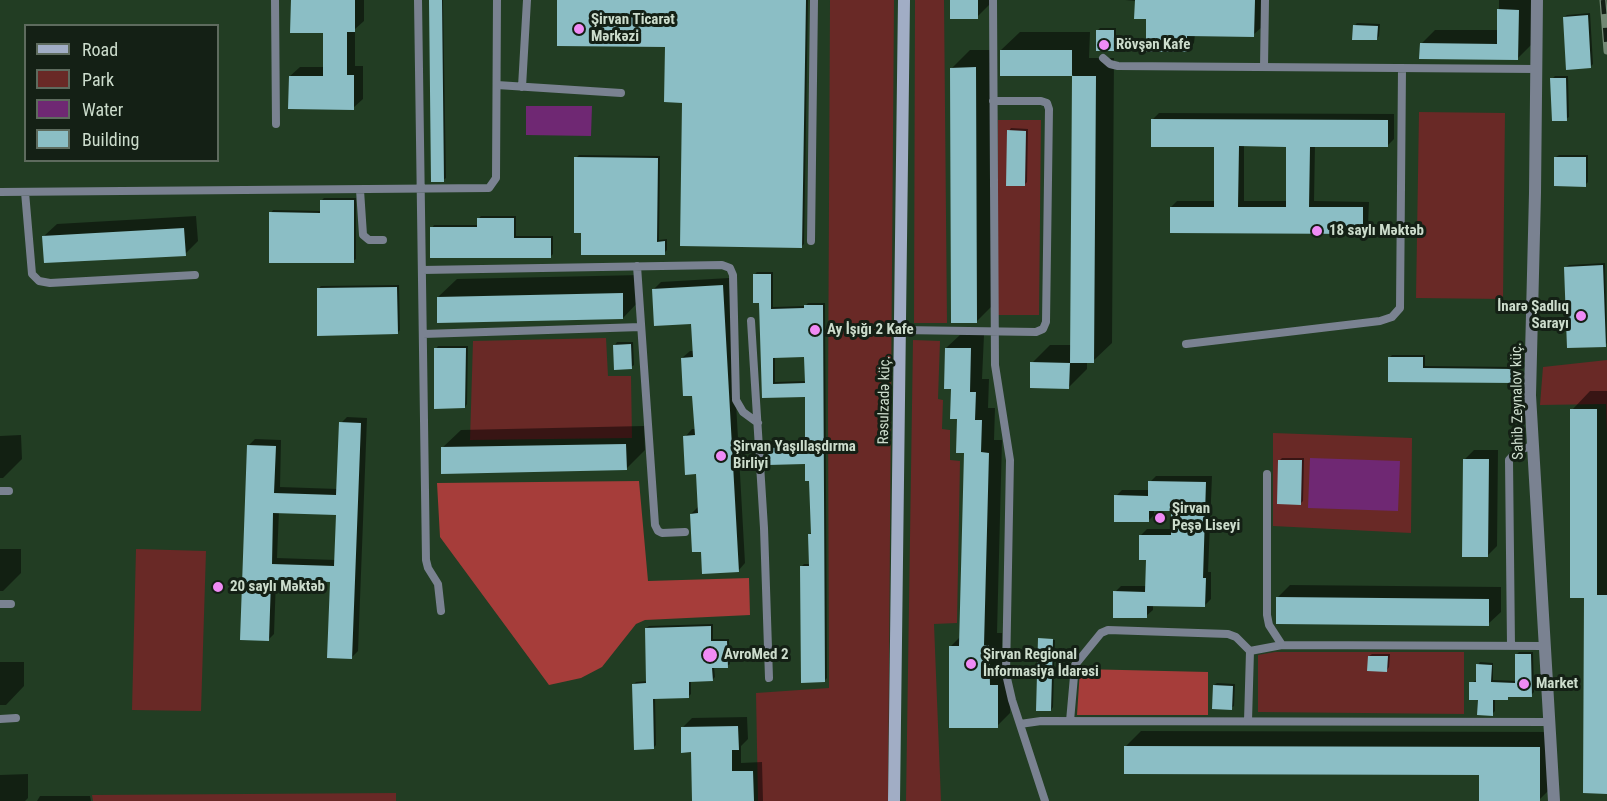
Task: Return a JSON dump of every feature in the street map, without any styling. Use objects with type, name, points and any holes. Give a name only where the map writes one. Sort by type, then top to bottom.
[{"type":"main road","name":"Rəsulzadə küç.","points":[[894,801],[904,0]]},
{"type":"street","name":"Sahib Zeynalov küç.","points":[[1537,0],[1530,361],[1554,801]]},
{"type":"lane","points":[[275,0],[276,124]]},
{"type":"lane","points":[[418,0],[426,560],[438,584],[441,610]]},
{"type":"lane","points":[[0,192],[489,188],[496,178],[497,0]]},
{"type":"lane","points":[[522,87],[527,0]]},
{"type":"lane","points":[[811,241],[814,0]]},
{"type":"lane","points":[[993,0],[995,365],[1010,460],[1006,674],[1046,801]]},
{"type":"lane","points":[[1264,67],[1265,0]]},
{"type":"lane","points":[[1103,58],[1110,64],[1118,66],[1536,69]]},
{"type":"lane","points":[[1186,344],[1380,321],[1392,317],[1400,308],[1402,68]]},
{"type":"lane","points":[[497,85],[621,93]]},
{"type":"lane","points":[[901,330],[1036,332],[1042,329],[1046,322],[1049,109],[1047,103],[1041,101],[993,101]]},
{"type":"lane","points":[[360,190],[363,235],[369,240],[383,240]]},
{"type":"lane","points":[[25,192],[32,274],[39,281],[50,283],[195,276]]},
{"type":"lane","points":[[422,270],[722,265],[730,268],[736,400],[743,412],[758,423]]},
{"type":"lane","points":[[638,266],[655,525],[662,533],[685,532]]},
{"type":"lane","points":[[752,321],[764,528],[769,678]]},
{"type":"lane","points":[[423,334],[641,327]]},
{"type":"lane","points":[[1511,645],[1509,460],[1518,450],[1533,446]]},
{"type":"lane","points":[[1267,474],[1267,615],[1269,625],[1282,645]]},
{"type":"lane","points":[[0,604],[11,604]]},
{"type":"lane","points":[[1070,721],[1075,665],[1101,633],[1108,630],[1228,634],[1236,637],[1250,651],[1248,721]]},
{"type":"lane","points":[[1250,651],[1282,645],[1545,646]]},
{"type":"lane","points":[[0,719],[16,718]]},
{"type":"lane","points":[[1020,724],[1041,721],[1549,722]]},
{"type":"green space","points":[[830,0],[894,0],[888,801],[758,801],[756,693],[829,688]]},
{"type":"green space","points":[[915,0],[944,0],[947,323],[914,323]]},
{"type":"green space","points":[[1419,112],[1505,113],[1503,299],[1416,298]]},
{"type":"green space","points":[[998,120],[1041,120],[1039,315],[998,315]]},
{"type":"green space","points":[[606,338],[608,376],[631,376],[632,438],[470,440],[473,341]]},
{"type":"green space","points":[[913,340],[940,341],[938,399],[943,400],[942,429],[950,430],[950,460],[960,461],[957,623],[934,624],[941,801],[906,801]]},
{"type":"green space","points":[[1607,360],[1607,435],[1606,404],[1540,405],[1543,367]]},
{"type":"green space","points":[[1273,433],[1412,438],[1411,533],[1273,526]]},
{"type":"green space","points":[[136,549],[206,551],[201,711],[132,710]]},
{"type":"green space","points":[[1275,652],[1464,652],[1464,714],[1258,712],[1258,655]]},
{"type":"green space","points":[[396,793],[396,801],[93,801],[92,795]]},
{"type":"shaded area","points":[[639,481],[648,581],[749,578],[750,615],[645,620],[636,624],[602,667],[581,678],[549,685],[440,537],[437,483]]},
{"type":"shaded area","points":[[1080,669],[1208,672],[1208,715],[1077,715]]},
{"type":"water","points":[[526,106],[592,106],[591,136],[526,135]]},
{"type":"water","points":[[1310,458],[1400,461],[1398,511],[1308,508]]},
{"type":"building","points":[[291,0],[355,0],[355,32],[347,32],[347,75],[354,75],[354,110],[288,109],[289,76],[323,76],[323,33],[290,33]]},
{"type":"building","points":[[429,0],[442,0],[444,182],[431,182]]},
{"type":"building","points":[[557,0],[806,0],[802,248],[680,246],[682,103],[664,102],[665,47],[557,46]]},
{"type":"building","points":[[950,0],[978,0],[978,19],[950,19]]},
{"type":"building","points":[[1135,0],[1255,0],[1254,37],[1187,36],[1187,52],[1146,52],[1146,19],[1134,19]]},
{"type":"building","points":[[1497,9],[1519,10],[1518,60],[1419,59],[1420,43],[1497,44]]},
{"type":"building","points":[[1588,15],[1591,68],[1566,70],[1563,17]]},
{"type":"building","points":[[1353,25],[1378,26],[1377,40],[1352,40]]},
{"type":"building","points":[[1096,30],[1114,30],[1114,51],[1096,51]]},
{"type":"building","points":[[1000,50],[1072,50],[1072,76],[1000,76]]},
{"type":"building","points":[[976,67],[977,323],[951,323],[950,68]]},
{"type":"building","points":[[1072,76],[1096,76],[1094,363],[1070,363]]},
{"type":"building","points":[[1550,78],[1566,78],[1567,121],[1552,121]]},
{"type":"building","points":[[1151,119],[1388,120],[1388,147],[1310,147],[1309,207],[1363,207],[1363,234],[1170,233],[1170,207],[1214,207],[1214,147],[1151,147]],"holes":[[[1239,146],[1286,147],[1286,207],[1238,207]]]},
{"type":"building","points":[[1007,130],[1026,131],[1025,186],[1006,186]]},
{"type":"building","points":[[574,157],[658,158],[657,242],[665,241],[665,255],[581,255],[581,233],[574,233]]},
{"type":"building","points":[[1554,157],[1586,157],[1586,187],[1554,186]]},
{"type":"building","points":[[320,200],[354,200],[354,263],[269,263],[269,212],[320,213]]},
{"type":"building","points":[[477,218],[514,218],[514,238],[551,238],[551,258],[430,258],[430,227],[477,227]]},
{"type":"building","points":[[184,228],[186,256],[44,263],[42,236]]},
{"type":"building","points":[[1603,265],[1606,347],[1567,348],[1564,267]]},
{"type":"building","points":[[753,274],[771,274],[771,309],[823,305],[825,682],[801,683],[800,566],[809,566],[808,534],[811,534],[809,481],[805,481],[805,464],[768,465],[767,448],[805,447],[805,397],[762,398],[759,303],[753,303]],"holes":[[[804,357],[805,383],[773,384],[773,358]]]},
{"type":"building","points":[[723,285],[739,572],[702,574],[701,552],[692,552],[690,514],[698,513],[696,474],[685,475],[683,436],[695,435],[692,396],[683,396],[681,358],[693,357],[691,324],[654,326],[652,289]]},
{"type":"building","points":[[397,287],[398,334],[317,336],[317,288]]},
{"type":"building","points":[[623,293],[623,319],[437,323],[437,297]]},
{"type":"building","points":[[631,344],[632,369],[614,370],[613,345]]},
{"type":"building","points":[[434,348],[466,348],[465,408],[434,409]]},
{"type":"building","points":[[945,348],[971,348],[970,392],[976,392],[975,420],[982,420],[981,452],[989,453],[984,645],[989,645],[990,685],[998,685],[998,728],[949,728],[949,646],[959,646],[964,453],[956,453],[957,419],[950,419],[951,389],[944,389]]},
{"type":"building","points":[[1388,357],[1423,357],[1423,368],[1515,369],[1515,383],[1388,382]]},
{"type":"building","points":[[1030,362],[1070,363],[1069,389],[1030,388]]},
{"type":"building","points":[[1570,409],[1597,409],[1597,595],[1607,595],[1607,794],[1583,793],[1584,598],[1570,598]]},
{"type":"building","points":[[339,422],[361,423],[352,659],[327,658],[330,582],[271,580],[269,641],[240,640],[247,445],[276,446],[274,493],[336,495]],"holes":[[[273,513],[336,515],[334,566],[272,564]]]},
{"type":"building","points":[[626,444],[627,470],[441,474],[441,447]]},
{"type":"building","points":[[1463,459],[1489,459],[1488,557],[1462,557]]},
{"type":"building","points":[[1278,460],[1302,460],[1301,505],[1277,504]]},
{"type":"building","points":[[1148,481],[1206,482],[1203,578],[1206,578],[1205,607],[1147,606],[1147,618],[1113,618],[1113,591],[1145,592],[1146,560],[1139,560],[1139,535],[1171,535],[1171,511],[1149,511],[1149,522],[1114,522],[1114,495],[1148,496]]},
{"type":"building","points":[[1276,597],[1489,599],[1489,626],[1276,624]]},
{"type":"building","points":[[711,626],[711,641],[727,641],[728,668],[712,668],[713,681],[689,682],[689,698],[653,699],[654,749],[634,750],[632,684],[646,683],[645,628]]},
{"type":"building","points":[[1038,638],[1053,639],[1051,711],[1036,711]]},
{"type":"building","points":[[1515,654],[1531,654],[1532,697],[1508,697],[1508,700],[1493,700],[1493,716],[1477,715],[1478,700],[1469,700],[1469,682],[1476,682],[1476,664],[1492,665],[1491,682],[1515,683]]},
{"type":"building","points":[[1368,656],[1388,656],[1387,672],[1367,671]]},
{"type":"building","points":[[1213,685],[1233,686],[1232,710],[1212,709]]},
{"type":"building","points":[[738,726],[739,750],[732,750],[732,771],[753,771],[754,801],[692,801],[691,752],[681,753],[681,727]]},
{"type":"building","points":[[1124,746],[1540,747],[1540,801],[1479,801],[1479,775],[1124,774]]},
{"type":"railway","points":[[1603,0],[1607,51]]},
{"type":"place","name":"Şirvan Ticarət Mərkəzi","points":[[579,29]]},
{"type":"place","name":"Rövşən Kafe","points":[[1104,45]]},
{"type":"place","name":"18 saylı Məktəb","points":[[1317,231]]},
{"type":"place","name":"İnarə Şadlıq Sarayı","points":[[1581,316]]},
{"type":"place","name":"Ay İşığı 2 Kafe","points":[[815,330]]},
{"type":"place","name":"Şirvan Yaşıllaşdırma Birliyi","points":[[721,456]]},
{"type":"place","name":"Şirvan Peşə Liseyi","points":[[1160,518]]},
{"type":"place","name":"20 saylı Məktəb","points":[[218,587]]},
{"type":"place","name":"AvroMed 2","points":[[710,655]]},
{"type":"place","name":"Şirvan Regional İnformasiya İdarəsi","points":[[971,664]]},
{"type":"place","name":"Market","points":[[1524,684]]}]
